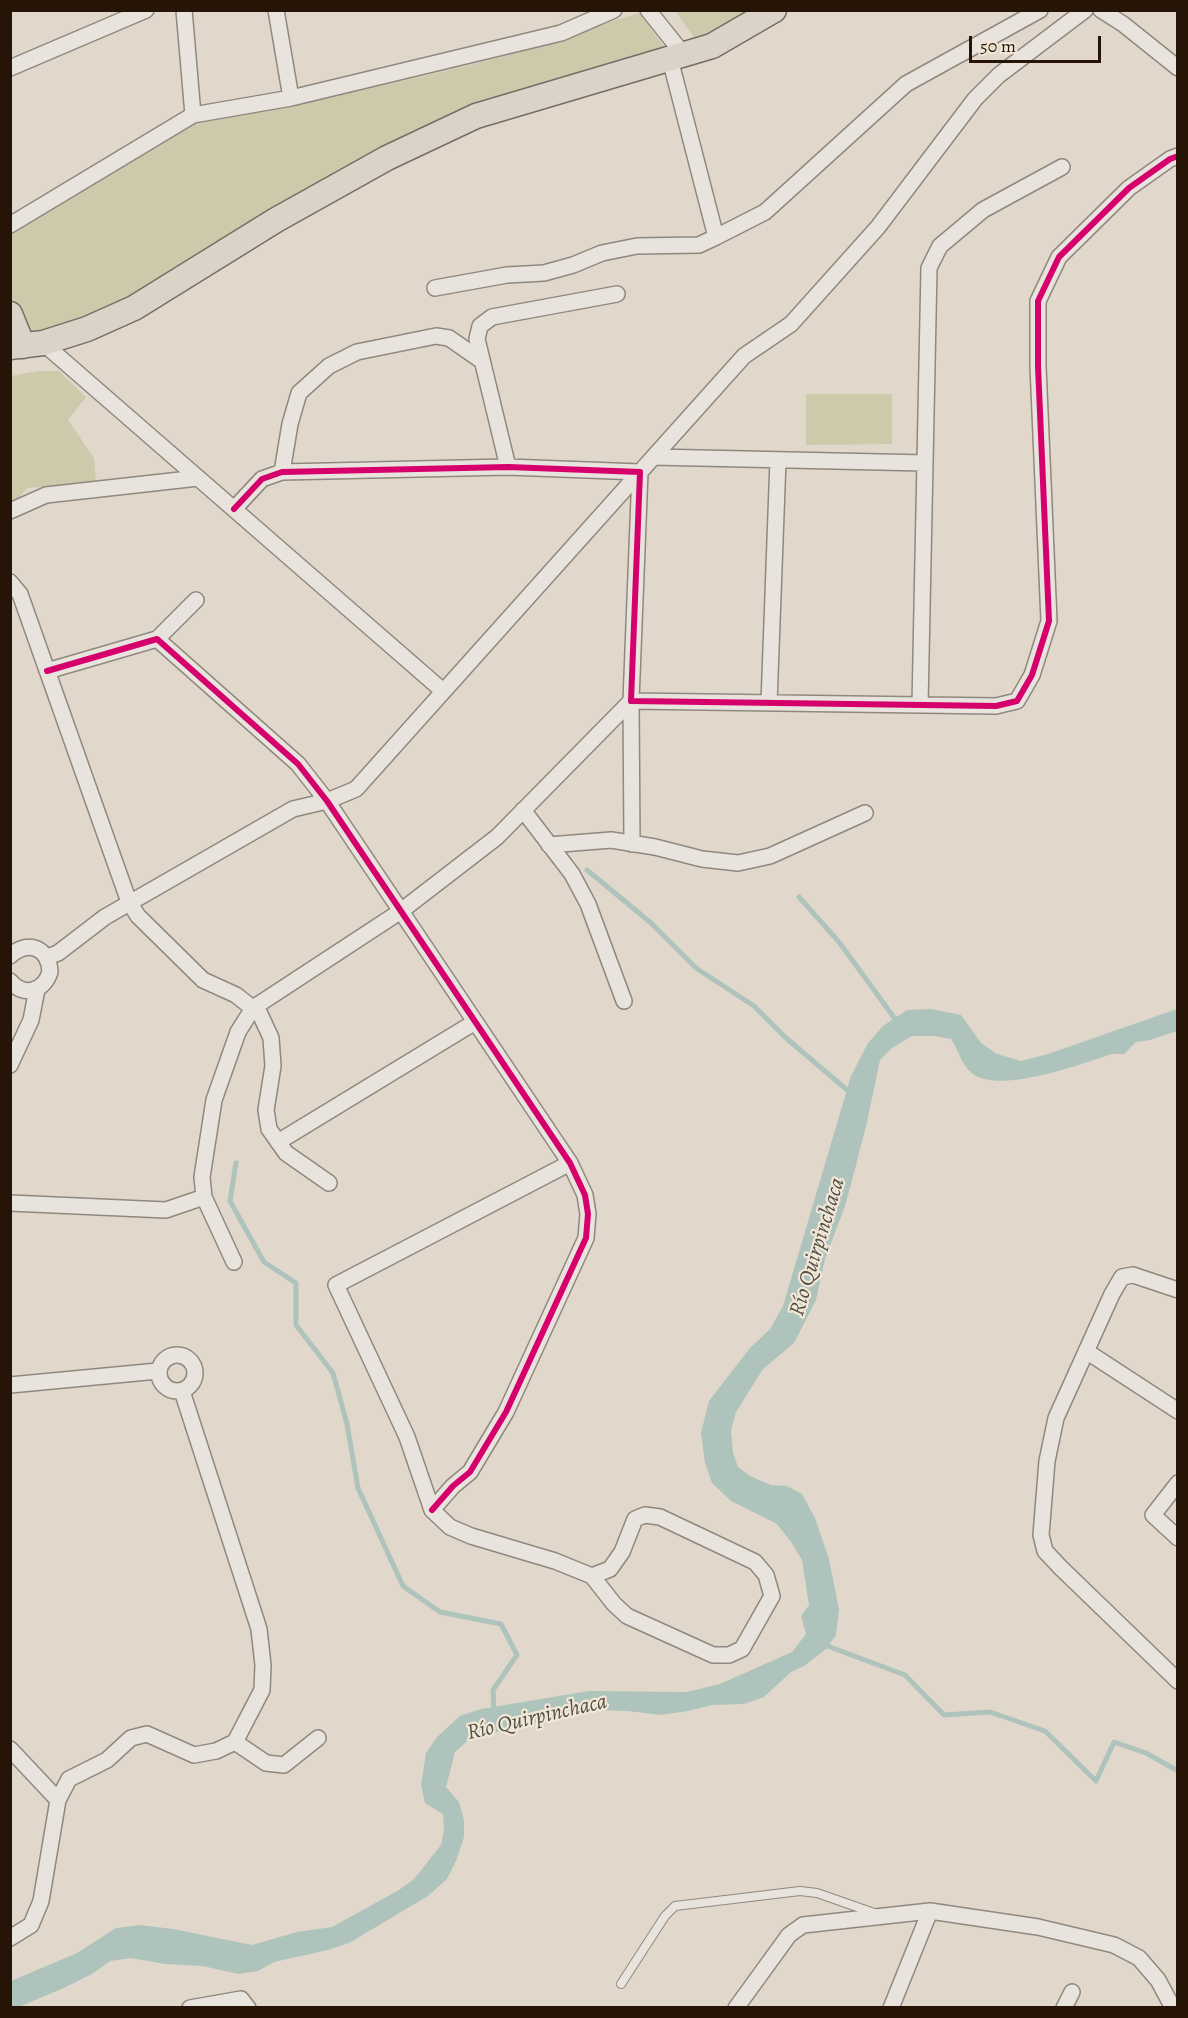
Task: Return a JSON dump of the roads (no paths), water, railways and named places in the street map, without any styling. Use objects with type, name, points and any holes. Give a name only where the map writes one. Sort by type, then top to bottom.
[{"type":"main road","points":[[10,314],[26,345],[87,329],[134,308],[296,208],[387,158],[476,116],[712,46],[774,10]]},
{"type":"street","points":[[10,69],[146,10]]},
{"type":"street","points":[[184,10],[193,115]]},
{"type":"street","points":[[276,10],[291,98]]},
{"type":"street","points":[[10,225],[193,115],[291,98],[561,33],[614,10]]},
{"type":"street","points":[[648,10],[677,57],[716,237]]},
{"type":"street","points":[[435,288],[507,275],[544,273],[573,265],[602,253],[637,246],[699,245],[765,212],[906,84],[1040,10]]},
{"type":"street","points":[[47,957],[58,952],[129,902],[293,809],[327,801],[356,789],[744,356],[791,324],[878,227],[975,99],[999,75],[1085,10]]},
{"type":"street","points":[[1101,10],[1124,24],[1178,68]]},
{"type":"street","points":[[234,1262],[204,1197],[202,1177],[214,1100],[238,1032],[253,1008],[401,911],[497,837],[632,701],[996,706],[1017,700],[1032,675],[1049,621],[1038,366],[1038,301],[1059,257],[1129,188],[1170,159],[1178,156]]},
{"type":"street","points":[[920,705],[928,268],[940,246],[983,210],[1062,167]]},
{"type":"street","points":[[508,468],[477,339],[480,326],[492,317],[617,294]]},
{"type":"street","points":[[282,472],[290,424],[299,393],[329,366],[357,352],[436,336],[449,338],[482,361]]},
{"type":"street","points":[[26,345],[198,478],[443,691]]},
{"type":"street","points":[[654,457],[925,463]]},
{"type":"street","points":[[770,703],[778,459]]},
{"type":"street","points":[[234,509],[262,479],[282,472],[508,468],[640,472]]},
{"type":"street","points":[[632,844],[632,701],[640,472]]},
{"type":"street","points":[[10,511],[46,495],[198,478]]},
{"type":"street","points":[[10,582],[20,594],[129,902],[138,916],[203,980],[236,995],[260,1014],[271,1038],[273,1066],[267,1110],[269,1129],[286,1153],[329,1183]]},
{"type":"street","points":[[47,671],[157,639],[196,600]]},
{"type":"street","points":[[157,639],[298,764],[327,801],[570,1163],[585,1195],[588,1214],[586,1238],[506,1412],[470,1472],[453,1486],[432,1510]]},
{"type":"street","points":[[523,810],[572,874],[588,904],[624,1001]]},
{"type":"street","points":[[549,845],[611,840],[702,859],[738,863],[770,856],[865,813]]},
{"type":"street","points":[[10,981],[24,991],[38,989],[44,985],[50,972],[47,957],[42,952],[29,947],[22,948],[11,956]]},
{"type":"street","points":[[10,1065],[31,1020],[38,989]]},
{"type":"street","points":[[278,1142],[475,1022]]},
{"type":"street","points":[[570,1163],[336,1285],[407,1437],[432,1510],[450,1527],[471,1536],[555,1561],[592,1576],[614,1604],[627,1616],[713,1655],[729,1655],[742,1650],[771,1596],[766,1575],[755,1562],[660,1517],[645,1515],[635,1519],[622,1552],[610,1569],[592,1576]]},
{"type":"street","points":[[10,1203],[166,1210],[204,1197]]},
{"type":"street","points":[[1178,1290],[1134,1275],[1122,1277],[1112,1294],[1056,1418],[1047,1461],[1041,1535],[1045,1551],[1178,1681]]},
{"type":"street","points":[[1086,1351],[1178,1411]]},
{"type":"street","points":[[169,1356],[181,1356],[192,1363],[195,1375],[191,1385],[182,1391],[166,1388],[161,1383],[158,1371],[169,1356]]},
{"type":"street","points":[[10,1385],[158,1371]]},
{"type":"street","points":[[10,1938],[31,1925],[41,1900],[58,1800],[69,1779],[107,1760],[131,1738],[147,1734],[194,1755],[216,1751],[235,1742],[262,1690],[263,1665],[259,1629],[182,1391]]},
{"type":"street","points":[[1178,1483],[1153,1515],[1178,1538]]},
{"type":"street","points":[[235,1742],[266,1763],[284,1765],[318,1738]]},
{"type":"street","points":[[10,1749],[58,1800]]},
{"type":"street","points":[[891,2007],[930,1911]]},
{"type":"street","points":[[736,2007],[789,1935],[803,1925],[930,1911],[1038,1927],[1114,1945],[1139,1958],[1158,1980],[1173,2007]]},
{"type":"street","points":[[1064,2007],[1072,1992]]},
{"type":"street","points":[[190,2007],[241,1999],[248,2007]]},
{"type":"lane","points":[[621,1984],[665,1916],[675,1906],[800,1891],[817,1893],[884,1916]]},
{"type":"water","name":"Río Quirpinchaca","points":[[931,1009],[961,1015],[981,1043],[997,1054],[1021,1061],[1048,1054],[1177,1009],[1177,1031],[1136,1042],[1124,1054],[1112,1054],[1062,1070],[1021,1079],[1002,1081],[986,1079],[973,1074],[963,1062],[951,1039],[934,1036],[912,1036],[892,1048],[880,1060],[854,1173],[845,1206],[825,1259],[816,1300],[794,1343],[763,1369],[736,1412],[731,1430],[733,1453],[738,1467],[750,1476],[771,1485],[787,1486],[802,1494],[815,1518],[829,1559],[839,1609],[836,1635],[826,1649],[804,1666],[791,1672],[764,1697],[744,1704],[712,1705],[660,1715],[595,1710],[488,1734],[474,1735],[455,1752],[446,1787],[459,1802],[464,1820],[464,1837],[447,1879],[428,1896],[349,1943],[274,1962],[258,1971],[238,1974],[203,1966],[165,1964],[131,1958],[110,1961],[92,1974],[66,1987],[19,2007],[11,2007],[11,1981],[77,1953],[116,1928],[140,1925],[173,1929],[252,1945],[297,1932],[332,1927],[399,1890],[414,1879],[441,1845],[444,1831],[443,1814],[425,1803],[421,1785],[426,1753],[437,1737],[460,1716],[481,1709],[589,1691],[687,1692],[720,1684],[792,1652],[806,1634],[801,1616],[809,1605],[802,1560],[777,1524],[731,1501],[712,1483],[705,1463],[701,1433],[709,1401],[750,1348],[770,1329],[783,1306],[851,1076],[868,1043],[883,1026],[907,1010]]},
{"type":"waterway","points":[[587,870],[651,923],[696,968],[754,1006],[786,1038],[853,1095]]},
{"type":"waterway","points":[[799,897],[839,942],[898,1023]]},
{"type":"waterway","name":"Río Quirpinchaca","points":[[236,1163],[230,1201],[264,1262],[296,1283],[296,1325],[333,1373],[347,1424],[358,1488],[403,1586],[440,1612],[501,1624],[517,1655],[493,1690],[494,1713]]},
{"type":"waterway","points":[[822,1644],[905,1675],[944,1715],[990,1712],[1045,1731],[1096,1781],[1114,1742],[1146,1753],[1178,1771]]}]
